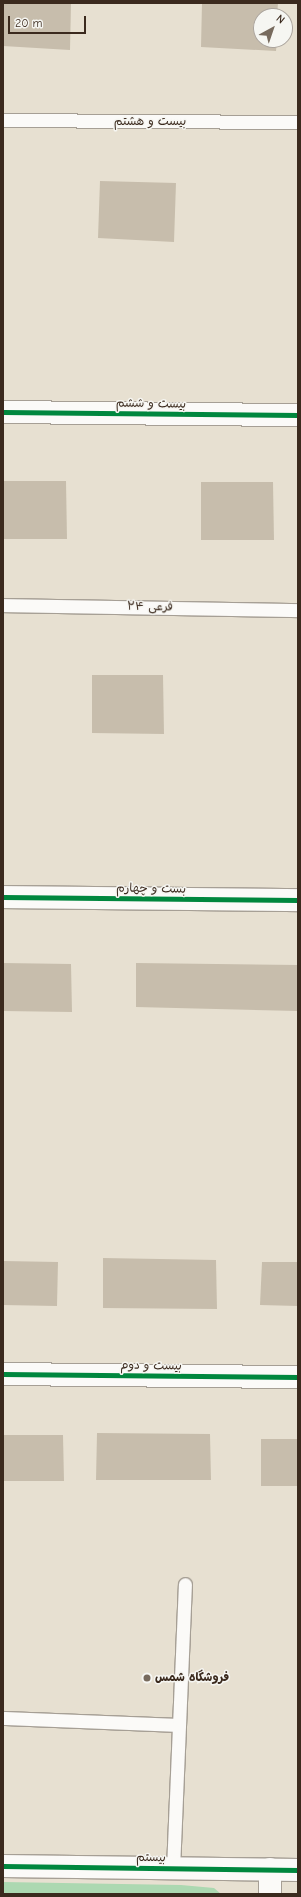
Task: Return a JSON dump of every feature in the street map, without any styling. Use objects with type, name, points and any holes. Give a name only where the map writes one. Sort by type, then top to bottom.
[{"type":"street","name":"بیست و ششم","points":[[3,412],[298,415]]},
{"type":"street","name":"بست و چهارم","points":[[3,897],[298,900]]},
{"type":"street","name":"بیست و دوم","points":[[3,1374],[298,1377]]},
{"type":"street","name":"بیستم","points":[[3,1866],[298,1870]]},
{"type":"street","points":[[270,1869],[270,1894]]},
{"type":"lane","name":"بیست و هشتم","points":[[3,120],[298,122]]},
{"type":"lane","name":"فرعی ۲۴","points":[[3,604],[298,610]]},
{"type":"lane","points":[[173,1869],[185,1584]]},
{"type":"lane","points":[[4,1718],[179,1724]]},
{"type":"green space","points":[[3,1882],[181,1885],[214,1888],[221,1894],[3,1894]]},
{"type":"building","points":[[3,3],[71,3],[70,50],[3,46]]},
{"type":"building","points":[[202,3],[278,3],[278,8],[253,8],[253,48],[276,48],[276,51],[201,47]]},
{"type":"building","points":[[100,181],[176,183],[174,242],[98,238]]},
{"type":"building","points":[[3,481],[66,481],[67,539],[3,539]]},
{"type":"building","points":[[201,482],[273,482],[274,540],[201,540]]},
{"type":"building","points":[[92,675],[163,675],[164,734],[92,733]]},
{"type":"building","points":[[3,963],[71,964],[72,1012],[3,1011]]},
{"type":"building","points":[[136,963],[298,965],[298,1011],[136,1007]]},
{"type":"building","points":[[103,1258],[216,1260],[217,1309],[103,1308]]},
{"type":"building","points":[[3,1261],[58,1262],[57,1306],[3,1305]]},
{"type":"building","points":[[262,1262],[298,1262],[298,1306],[260,1305]]},
{"type":"building","points":[[97,1433],[210,1434],[211,1480],[96,1480]]},
{"type":"building","points":[[3,1435],[63,1435],[64,1481],[3,1481]]},
{"type":"building","points":[[261,1439],[298,1439],[298,1486],[261,1486]]},
{"type":"cycle path","points":[[3,412],[298,415]]},
{"type":"cycle path","points":[[3,897],[298,900]]},
{"type":"cycle path","points":[[3,1374],[298,1377]]},
{"type":"cycle path","points":[[3,1866],[298,1870]]},
{"type":"place","name":"فروشگاه شمس","points":[[147,1678]]}]
